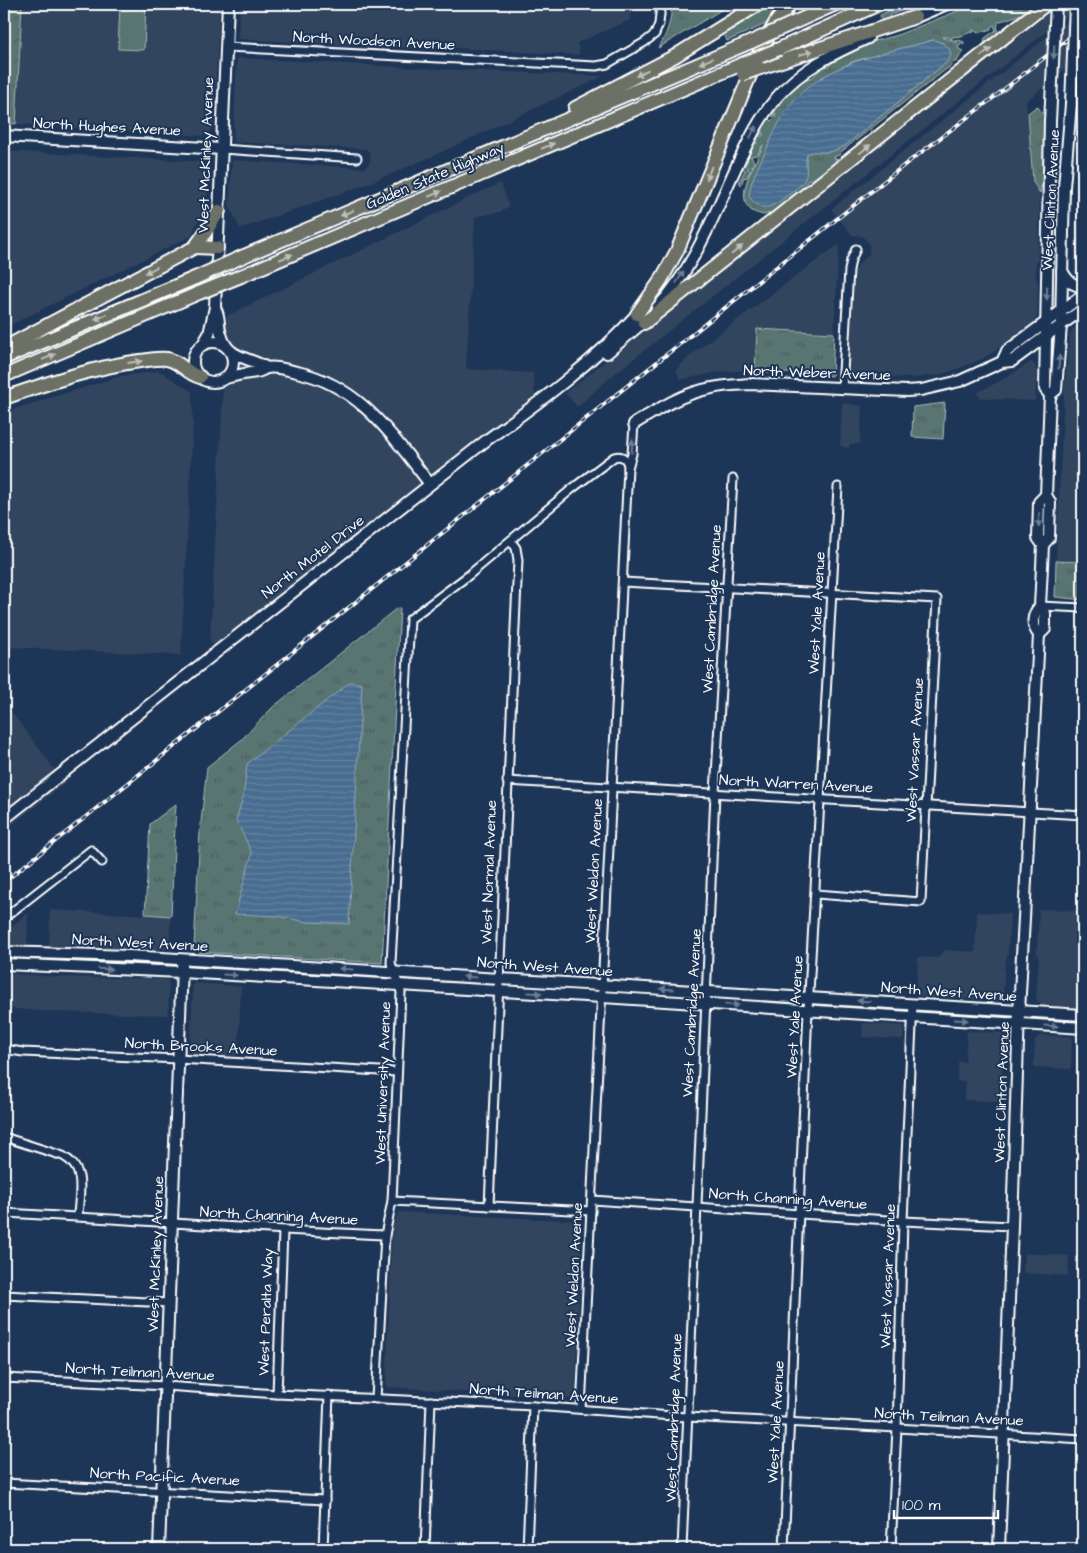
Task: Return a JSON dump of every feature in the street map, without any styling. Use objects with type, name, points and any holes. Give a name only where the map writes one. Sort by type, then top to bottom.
[{"type":"highway","points":[[493,151],[675,56],[759,4]]},
{"type":"highway","points":[[640,318],[677,251],[761,49],[776,22],[790,4]]},
{"type":"highway","name":"Golden State Highway","points":[[4,358],[751,42],[836,4]]},
{"type":"highway","name":"Golden State Highway","points":[[4,376],[618,116],[742,69],[778,49],[879,4]]},
{"type":"highway","points":[[640,318],[1046,4]]},
{"type":"highway","points":[[742,69],[760,68],[914,17]]},
{"type":"highway","points":[[4,348],[194,247],[205,234],[219,211]]},
{"type":"highway","points":[[194,247],[217,248]]},
{"type":"highway","points":[[4,398],[47,383],[94,370],[151,360],[172,360],[194,376],[200,377]]},
{"type":"main road","name":"West McKinley Avenue","points":[[200,377],[193,366],[193,360],[198,348],[209,334],[215,307],[228,4]]},
{"type":"main road","name":"North Motel Drive","points":[[4,819],[430,484],[568,380],[674,288],[686,269],[753,131],[777,97],[796,78],[825,58],[947,4]]},
{"type":"main road","name":"West Clinton Avenue","points":[[999,1549],[1019,1012],[1039,635],[1034,628],[1034,612],[1040,606],[1043,545],[1049,538],[1050,502],[1046,495],[1050,395],[1045,389],[1050,122],[1056,4]]},
{"type":"main road","name":"West Clinton Avenue","points":[[1050,395],[1056,390],[1062,312],[1064,187],[1075,4]]},
{"type":"main road","name":"North Hughes Avenue","points":[[4,136],[222,149]]},
{"type":"main road","points":[[1062,271],[1067,280],[1072,284],[1083,286]]},
{"type":"main road","name":"North Weber Avenue","points":[[1002,362],[1007,351],[1083,295]]},
{"type":"main road","name":"West McKinley Avenue","points":[[215,307],[218,314],[221,336],[232,358],[232,364],[227,375],[222,379]]},
{"type":"main road","name":"North Weber Avenue","points":[[634,424],[668,404],[711,388],[751,384],[907,391],[938,387],[973,377],[1002,362],[1012,360],[1083,309]]},
{"type":"main road","points":[[203,344],[216,342],[241,358],[267,368],[292,370],[335,385],[372,412],[430,484]]},
{"type":"main road","points":[[200,377],[211,381],[237,374],[258,372],[267,368]]},
{"type":"main road","name":"North West Avenue","points":[[4,952],[182,959],[1083,1015]]},
{"type":"main road","points":[[16,964],[27,960],[46,960],[50,953]]},
{"type":"main road","points":[[60,967],[63,960],[87,960],[110,955]]},
{"type":"main road","name":"West McKinley Avenue","points":[[159,1549],[182,959]]},
{"type":"main road","name":"North West Avenue","points":[[4,964],[602,996],[1083,1028]]},
{"type":"street","name":"North Woodson Avenue","points":[[226,47],[596,66],[607,64],[655,34],[659,24],[661,4]]},
{"type":"street","name":"North Hughes Avenue","points":[[222,149],[357,158]]},
{"type":"street","points":[[842,389],[849,270],[856,249]]},
{"type":"street","name":"West Weldon Avenue","points":[[581,1409],[628,468],[632,454],[634,424]]},
{"type":"street","points":[[511,541],[573,488],[614,457],[619,455],[626,459],[628,468]]},
{"type":"street","name":"West Cambridge Avenue","points":[[682,1549],[716,793],[733,478]]},
{"type":"street","name":"West Yale Avenue","points":[[784,1549],[808,1010],[838,487]]},
{"type":"street","name":"West University Avenue","points":[[376,1399],[386,1236],[392,1201],[400,992],[391,963],[410,620],[511,541]]},
{"type":"street","name":"West Normal Avenue","points":[[489,1206],[518,560],[516,548],[511,541]]},
{"type":"street","points":[[623,582],[832,594]]},
{"type":"street","name":"West Vassar Avenue","points":[[816,894],[921,902],[937,599],[832,594]]},
{"type":"street","points":[[1040,606],[1083,608]]},
{"type":"street","name":"North Warren Avenue","points":[[507,781],[1083,814]]},
{"type":"street","points":[[4,918],[91,850],[102,862]]},
{"type":"street","name":"West Vassar Avenue","points":[[891,1549],[913,1004]]},
{"type":"street","name":"North Brooks Avenue","points":[[4,1049],[23,1052],[397,1072]]},
{"type":"street","points":[[4,1137],[64,1156],[71,1160],[77,1167],[80,1176],[78,1216]]},
{"type":"street","name":"North Channing Avenue","points":[[592,1200],[903,1221],[1012,1226]]},
{"type":"street","points":[[392,1201],[591,1211]]},
{"type":"street","name":"North Channing Avenue","points":[[4,1212],[386,1236]]},
{"type":"street","name":"West Peralta Way","points":[[277,1394],[283,1231]]},
{"type":"street","points":[[4,1295],[170,1303]]},
{"type":"street","name":"North Teilman Avenue","points":[[4,1378],[277,1394],[533,1406],[687,1417],[1083,1439]]},
{"type":"street","points":[[324,1549],[329,1396]]},
{"type":"street","points":[[424,1549],[431,1401]]},
{"type":"street","points":[[527,1549],[533,1406]]},
{"type":"street","name":"North Pacific Avenue","points":[[4,1483],[325,1500]]},
{"type":"shaded area","points":[[22,4],[220,4],[213,128],[206,136],[16,124]]},
{"type":"shaded area","points":[[240,4],[631,4],[630,20],[577,43],[580,53],[577,55],[439,47],[438,50],[238,39]]},
{"type":"shaded area","points":[[1055,4],[1081,4],[612,376],[577,407],[565,393],[916,116]]},
{"type":"shaded area","points":[[1083,8],[1083,55],[1026,101],[1033,182],[1040,193],[1038,260],[1036,263],[1036,280],[1038,282],[1037,317],[1032,324],[982,359],[939,375],[911,378],[853,376],[849,371],[855,272],[858,265],[869,254],[869,244],[862,236],[852,235],[831,209]]},
{"type":"shaded area","points":[[934,40],[943,43],[949,49],[951,55],[948,61],[846,145],[831,151],[808,153],[805,179],[802,184],[778,202],[768,207],[759,206],[754,203],[749,197],[751,184],[773,135],[791,104],[809,86],[842,67],[860,60]]},
{"type":"shaded area","points":[[237,58],[604,76],[433,156],[367,184],[240,229],[229,205],[232,160],[364,168],[371,159],[370,153],[366,149],[233,142]]},
{"type":"shaded area","points":[[4,151],[209,162],[207,203],[191,236],[4,328]]},
{"type":"shaded area","points":[[1083,172],[1083,277],[1074,273],[1075,223]]},
{"type":"shaded area","points":[[501,183],[509,207],[500,212],[475,217],[466,369],[533,373],[536,408],[241,643],[237,643],[226,650],[216,648],[210,641],[227,316]]},
{"type":"shaded area","points":[[839,244],[834,333],[757,329],[755,371],[714,373],[680,380],[676,370],[693,353]]},
{"type":"shaded area","points":[[1083,321],[1083,562],[1056,561],[1064,393],[1070,334]]},
{"type":"shaded area","points":[[1031,362],[1037,369],[1035,401],[980,398],[976,393],[1002,380]]},
{"type":"shaded area","points":[[160,371],[192,392],[193,421],[181,655],[4,647],[4,412],[121,376]]},
{"type":"shaded area","points":[[842,403],[862,406],[860,444],[849,444],[849,448],[840,446]]},
{"type":"shaded area","points":[[350,682],[362,684],[349,924],[307,922],[276,916],[235,914],[252,853],[236,820],[243,798],[247,764]]},
{"type":"shaded area","points":[[4,702],[65,783],[4,831]]},
{"type":"shaded area","points":[[1039,909],[1083,911],[1081,1008],[1043,1005],[1036,999],[1039,960],[1037,954]]},
{"type":"shaded area","points":[[50,910],[171,916],[169,946],[165,950],[49,946]]},
{"type":"shaded area","points":[[977,912],[1010,914],[1003,997],[999,1001],[916,996],[918,957],[937,958],[946,950],[975,952]]},
{"type":"shaded area","points":[[28,913],[27,946],[4,946],[4,933]]},
{"type":"shaded area","points":[[4,973],[55,977],[164,979],[168,981],[169,985],[168,1015],[54,1012],[4,1008]]},
{"type":"shaded area","points":[[193,983],[241,986],[238,1056],[190,1053]]},
{"type":"shaded area","points":[[863,1023],[904,1026],[903,1039],[862,1037]]},
{"type":"shaded area","points":[[967,1031],[1004,1033],[1008,1037],[1007,1064],[1003,1065],[1001,1076],[1002,1102],[964,1100],[965,1081],[957,1081],[958,1062],[965,1062]]},
{"type":"shaded area","points":[[1041,1035],[1072,1037],[1071,1069],[1034,1067],[1035,1040]]},
{"type":"shaded area","points":[[399,1212],[582,1221],[575,1399],[386,1387],[392,1228]]},
{"type":"shaded area","points":[[1024,1253],[1069,1256],[1068,1276],[1023,1273]]},
{"type":"green space","points":[[4,4],[22,4],[16,124],[4,123]]},
{"type":"green space","points":[[120,4],[146,4],[144,50],[118,49]]},
{"type":"green space","points":[[672,4],[731,4],[658,48],[668,27]]},
{"type":"green space","points":[[904,4],[921,4],[890,15],[889,18],[882,21],[880,15]]},
{"type":"green space","points":[[975,4],[1040,4],[1012,25],[1011,23],[1022,14],[998,22],[997,35],[984,45],[985,38],[996,30],[994,25],[991,29],[978,33],[973,30],[973,33],[952,37],[952,39],[942,37],[949,40],[957,40],[954,44],[959,40],[964,42],[964,44],[958,46],[963,51],[957,61],[834,157],[835,159],[838,158],[835,161],[837,162],[805,189],[805,186],[812,179],[809,179],[795,196],[783,206],[763,215],[752,211],[746,205],[744,197],[745,188],[763,145],[757,155],[751,156],[754,162],[752,167],[748,167],[751,170],[746,178],[744,177],[741,185],[739,182],[745,170],[742,168],[748,161],[755,143],[757,144],[758,136],[763,136],[763,133],[760,135],[763,131],[762,128],[769,119],[771,121],[775,118],[776,113],[772,116],[786,94],[790,93],[790,89],[800,81],[813,77],[822,67],[829,66],[832,62],[828,61],[870,42],[895,36]],"holes":[[[933,40],[943,43],[948,61],[846,145],[831,151],[808,152],[806,156],[806,171],[800,185],[795,99],[822,77],[854,61]]]},
{"type":"green space","points":[[769,6],[774,12],[766,24],[727,41],[724,33]]},
{"type":"green space","points":[[1037,106],[1045,116],[1040,193],[1033,182],[1028,113]]},
{"type":"green space","points":[[757,329],[834,333],[832,376],[755,371]]},
{"type":"green space","points":[[945,403],[943,439],[912,437],[913,407]]},
{"type":"green space","points":[[1056,561],[1083,562],[1083,600],[1055,597]]},
{"type":"green space","points":[[397,608],[400,608],[382,963],[199,952],[194,947],[200,831],[207,767],[241,740],[273,707]]},
{"type":"green space","points":[[176,804],[171,916],[145,914],[150,824]]},
{"type":"railway","points":[[4,882],[907,163],[1083,27]]}]
